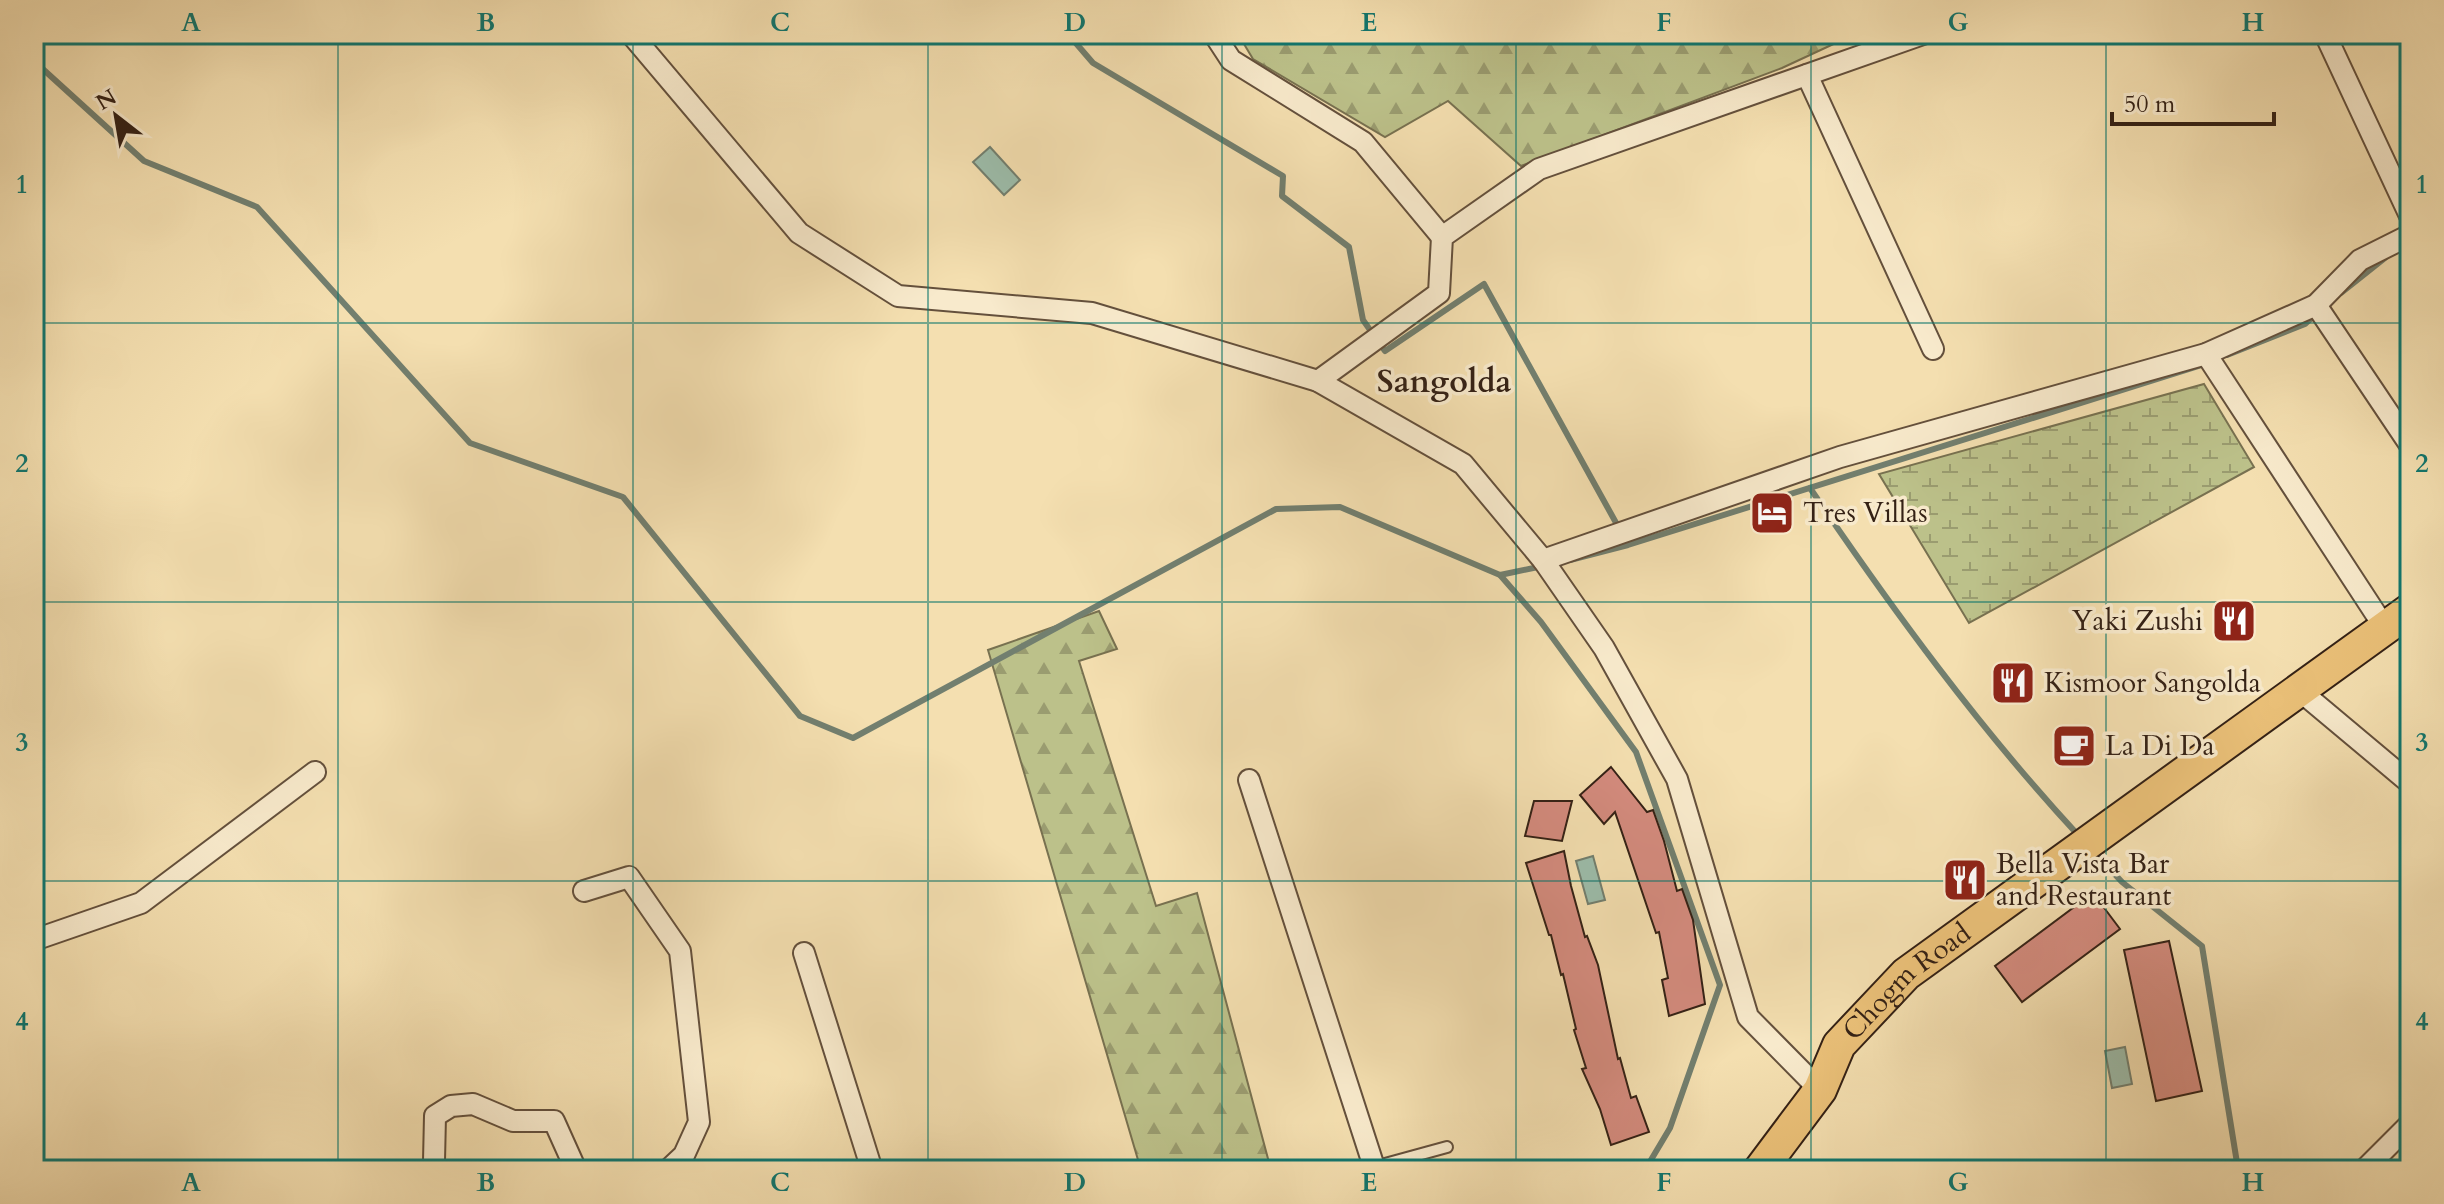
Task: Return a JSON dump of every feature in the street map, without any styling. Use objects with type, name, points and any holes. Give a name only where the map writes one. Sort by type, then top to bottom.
[{"type":"main road","name":"Chogm Road","points":[[1768,1166],[1820,1090],[1839,1045],[1906,974],[2397,619]]},
{"type":"street","points":[[631,34],[799,233],[898,296],[1092,313],[1318,381],[1463,464],[1543,560],[1604,648],[1677,779],[1748,1017],[1820,1090]]},
{"type":"street","points":[[1214,34],[1231,60],[1363,142],[1442,237],[1439,293],[1318,381]]},
{"type":"street","points":[[1442,237],[1539,169],[1923,34]]},
{"type":"street","points":[[2325,34],[2410,216]]},
{"type":"street","points":[[1807,75],[1933,349]]},
{"type":"street","points":[[1543,560],[1840,457],[2206,354],[2316,305],[2360,260],[2410,235]]},
{"type":"street","points":[[2316,305],[2410,445]]},
{"type":"street","points":[[2206,354],[2397,619]]},
{"type":"street","points":[[2299,690],[2410,783]]},
{"type":"street","points":[[34,940],[141,903],[315,772]]},
{"type":"street","points":[[1249,780],[1374,1169]]},
{"type":"street","points":[[584,891],[629,877],[680,951],[699,1122],[684,1155],[668,1170]]},
{"type":"street","points":[[804,953],[872,1170]]},
{"type":"street","points":[[436,1170],[435,1116],[451,1106],[473,1104],[513,1121],[554,1121],[576,1170]]},
{"type":"street","points":[[2364,1170],[2410,1124]]},
{"type":"lane","points":[[1374,1169],[1447,1147]]},
{"type":"green space","points":[[1238,34],[1855,34],[1782,68],[1521,166],[1448,101],[1385,137],[1253,59]]},
{"type":"green space","points":[[2204,384],[2254,467],[1969,623],[1879,474]]},
{"type":"green space","points":[[1099,611],[1117,649],[1079,661],[1156,906],[1197,893],[1271,1170],[1141,1170],[988,650]]},
{"type":"shaded area","points":[[990,147],[1020,180],[1004,195],[973,162]]},
{"type":"shaded area","points":[[1593,856],[1605,900],[1588,904],[1576,861]]},
{"type":"shaded area","points":[[2125,1047],[2132,1084],[2112,1088],[2105,1051]]},
{"type":"building","points":[[1611,767],[1647,812],[1653,810],[1677,891],[1682,889],[1693,920],[1705,1004],[1669,1016],[1662,980],[1668,978],[1659,932],[1656,933],[1615,812],[1604,824],[1580,795]]},
{"type":"building","points":[[1534,801],[1572,801],[1562,841],[1525,836]]},
{"type":"building","points":[[1564,851],[1585,937],[1598,965],[1618,1059],[1631,1098],[1636,1096],[1649,1132],[1611,1145],[1600,1109],[1582,1069],[1586,1068],[1574,1030],[1563,974],[1526,863]]},
{"type":"building","points":[[2093,893],[2120,929],[2022,1002],[1995,966]]},
{"type":"building","points":[[2169,941],[2202,1091],[2156,1101],[2124,950]]},
{"type":"waterway","points":[[1068,34],[1093,63],[1283,176],[1282,196],[1349,247],[1363,320],[1385,351],[1484,284],[1620,530]]},
{"type":"waterway","points":[[34,61],[144,161],[257,207],[470,443],[623,497],[800,716],[853,738],[1276,509],[1340,507],[1500,575],[1541,622],[1636,752],[1720,985],[1670,1128],[1645,1170]]},
{"type":"waterway","points":[[2341,293],[2385,258]]},
{"type":"waterway","points":[[2227,355],[2305,324],[2317,313]]},
{"type":"waterway","points":[[1570,560],[1628,545],[2205,364]]},
{"type":"waterway","points":[[1810,488],[1938,667],[2006,753],[2079,836]]},
{"type":"waterway","points":[[1500,575],[1543,566]]},
{"type":"waterway","points":[[2092,850],[2122,882],[2202,946],[2238,1169]]},
{"type":"place","name":"Tres Villas","points":[[1772,513]]},
{"type":"place","name":"Yaki Zushi","points":[[2234,621]]},
{"type":"place","name":"Kismoor Sangolda","points":[[2013,683]]},
{"type":"place","name":"La Di Da","points":[[2074,746]]},
{"type":"place","name":"Bella Vista Bar and Restaurant","points":[[1965,880]]},
{"type":"district","name":"Sangolda","points":[[1444,382]]}]
